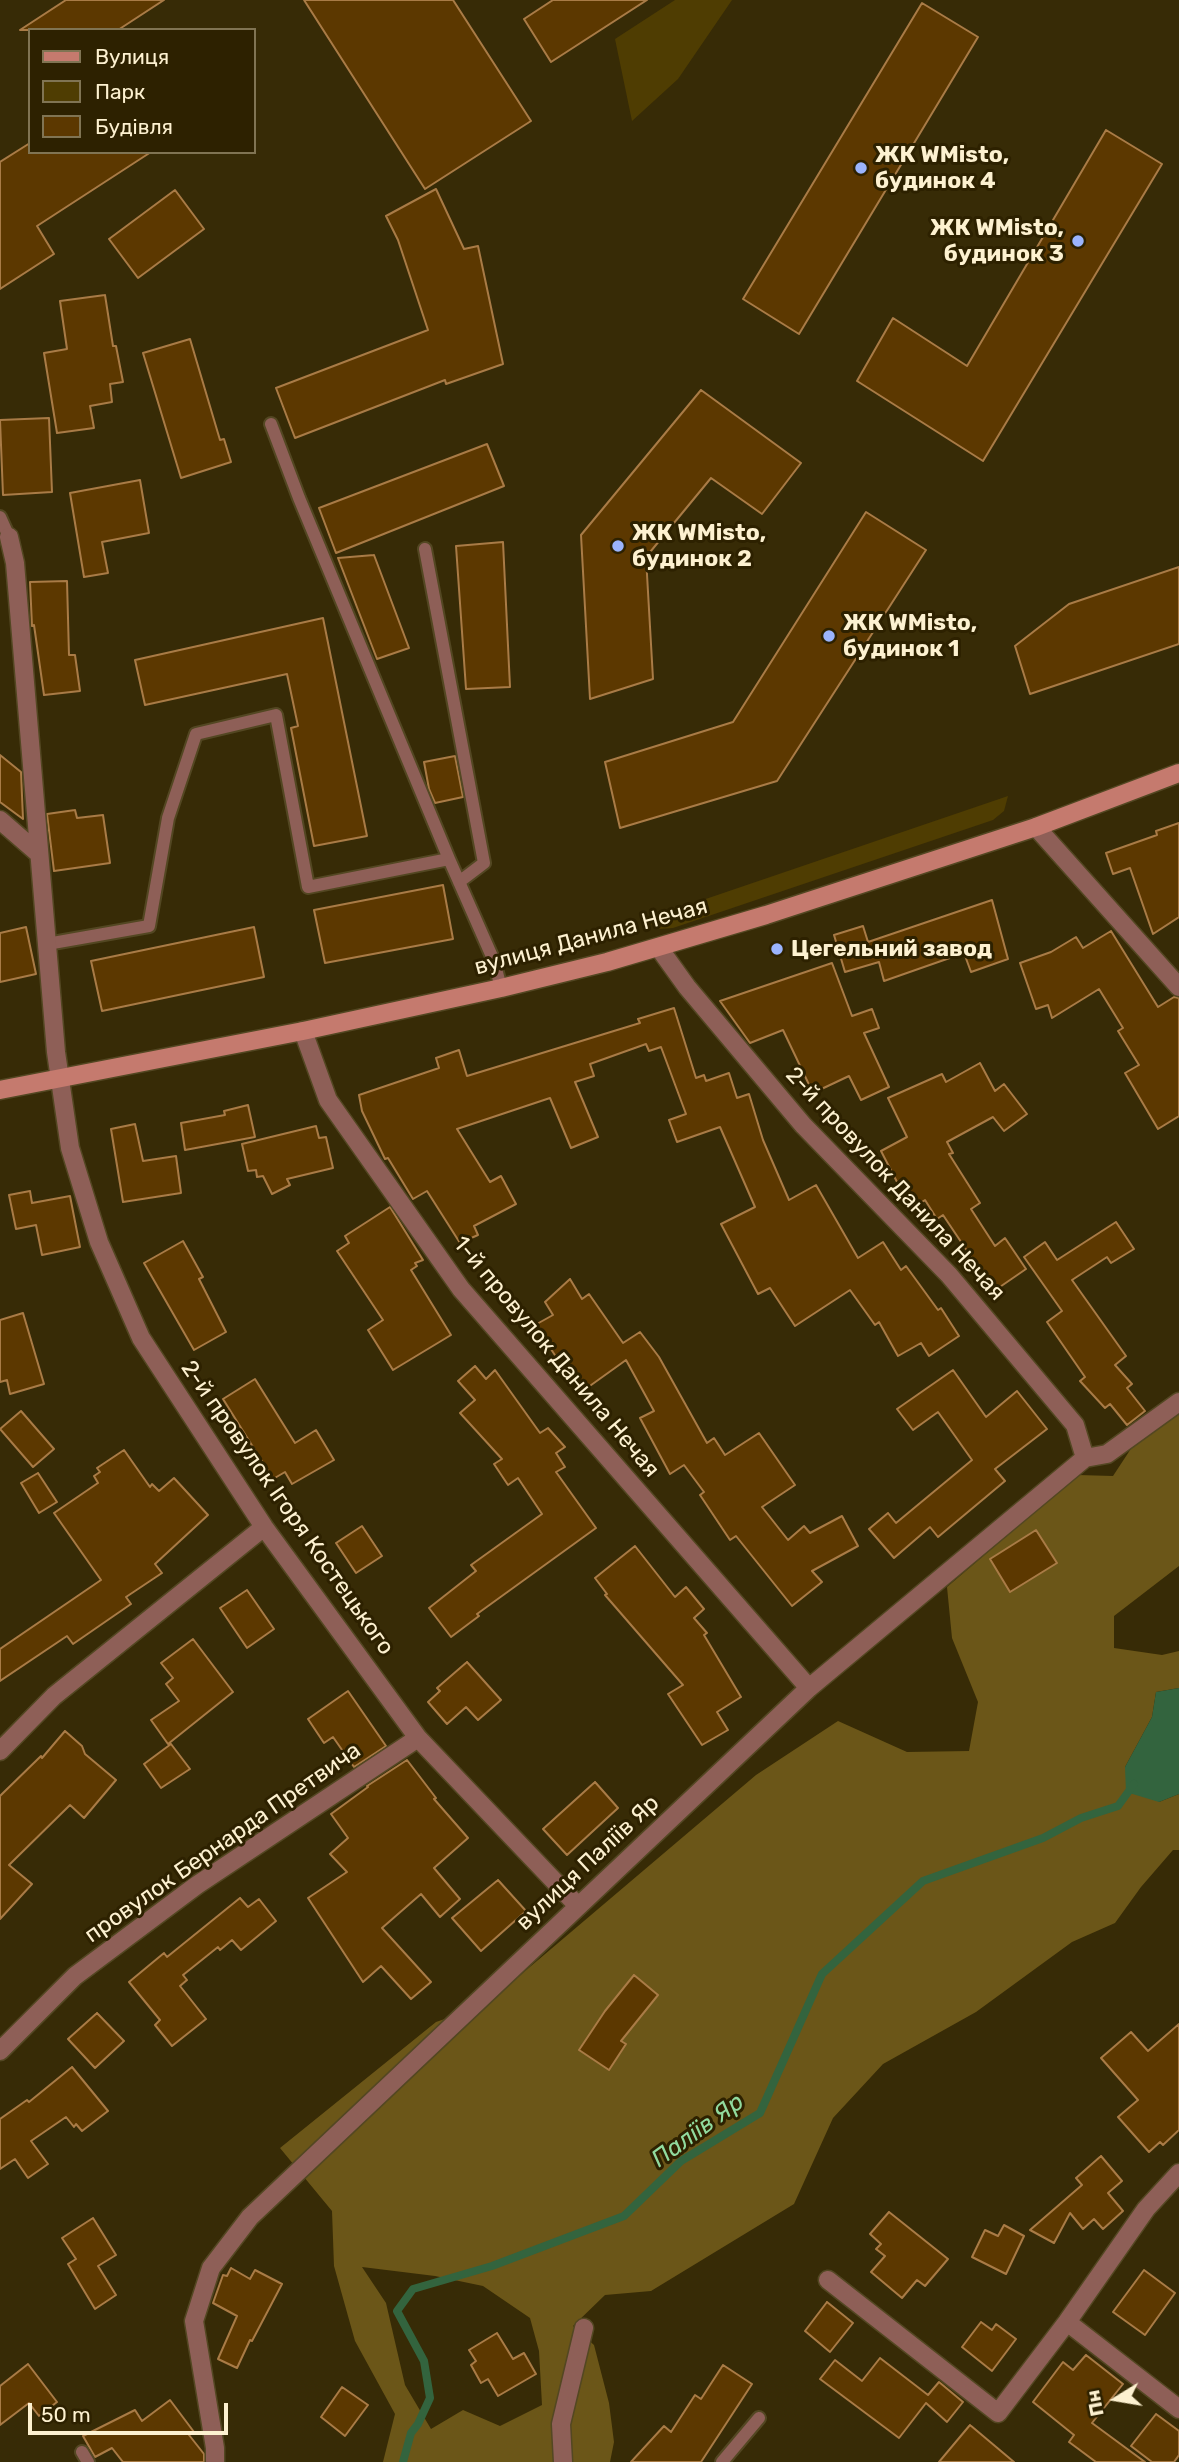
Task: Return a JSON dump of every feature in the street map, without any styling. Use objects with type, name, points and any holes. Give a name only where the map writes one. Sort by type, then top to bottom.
[{"type":"main road","name":"вулиця Данила Нечая","points":[[0,1090],[303,1031],[501,988],[659,948],[1036,827],[1179,773]]},
{"type":"street","name":"2-й провулок Ігоря Костецького","points":[[9,537],[15,563],[60,1078],[70,1148],[99,1242],[141,1338],[264,1527],[418,1738],[578,1906]]},
{"type":"street","points":[[0,820],[39,853]]},
{"type":"street","points":[[1036,827],[1179,987]]},
{"type":"street","name":"2-й провулок Данила Нечая","points":[[659,948],[687,987],[803,1125],[949,1275],[1075,1425],[1085,1458]]},
{"type":"street","name":"1-й провулок Данила Нечая","points":[[303,1031],[328,1100],[461,1289],[809,1688]]},
{"type":"street","name":"вулиця Паліїв Яр","points":[[215,2462],[194,2321],[211,2268],[250,2217],[809,1688],[1085,1458],[1107,1454],[1179,1402]]},
{"type":"street","points":[[0,1751],[54,1696],[264,1527]]},
{"type":"street","name":"провулок Бернарда Претвича","points":[[0,2051],[75,1976],[186,1893],[418,1738]]},
{"type":"street","points":[[828,2280],[998,2413],[1067,2322],[1146,2209],[1179,2173]]},
{"type":"street","points":[[1067,2322],[1179,2409]]},
{"type":"street","points":[[563,2462],[561,2424],[584,2328]]},
{"type":"lane","points":[[271,424],[299,498],[494,961],[501,988]]},
{"type":"lane","points":[[0,517],[9,537]]},
{"type":"lane","points":[[425,549],[484,863],[459,882]]},
{"type":"lane","points":[[47,944],[149,926],[168,818],[196,734],[276,715],[308,887],[449,859]]},
{"type":"lane","points":[[722,2462],[759,2418]]},
{"type":"green space","points":[[675,0],[732,0],[678,79],[632,121],[615,39]]},
{"type":"green space","points":[[1008,796],[1004,811],[993,820],[673,928],[659,929],[644,920]]},
{"type":"shaded area","points":[[1179,1409],[1179,1566],[1114,1616],[1114,1648],[1162,1655],[1179,1651],[1179,1688],[1156,1692],[1152,1717],[1125,1767],[1159,1802],[1179,1794],[1179,1850],[1173,1850],[1115,1923],[1072,1942],[976,2012],[883,2064],[833,2118],[794,2204],[651,2291],[605,2295],[573,2326],[594,2345],[609,2403],[614,2442],[610,2462],[383,2462],[395,2414],[355,2341],[334,2266],[332,2211],[280,2148],[436,2022],[485,2005],[756,1775],[838,1721],[907,1752],[969,1751],[978,1702],[952,1638],[947,1587],[1078,1475],[1113,1476],[1136,1441]],"holes":[[[362,2267],[435,2276],[483,2286],[530,2318],[539,2351],[542,2405],[500,2426],[463,2410],[431,2429],[405,2385],[386,2303]]]},
{"type":"shaded area","points":[[1179,1688],[1179,1794],[1159,1802],[1126,1792],[1125,1767],[1152,1717],[1156,1692]]},
{"type":"building","points":[[66,0],[164,0],[121,28],[20,30]]},
{"type":"building","points":[[304,0],[453,0],[531,121],[425,189]]},
{"type":"building","points":[[553,0],[647,0],[551,62],[524,19]]},
{"type":"building","name":"ЖК WMisto, будинок 4","points":[[922,3],[978,37],[799,334],[743,299]]},
{"type":"building","name":"ЖК WMisto, будинок 3","points":[[1106,130],[1162,164],[983,461],[857,381],[893,318],[967,366]]},
{"type":"building","points":[[28,144],[28,154],[148,154],[37,226],[54,254],[0,289],[0,162]]},
{"type":"building","points":[[436,189],[464,249],[478,246],[503,364],[446,384],[445,380],[295,438],[276,388],[428,330],[398,240],[386,216]]},
{"type":"building","points":[[175,190],[204,229],[138,278],[109,239]]},
{"type":"building","points":[[105,295],[113,346],[116,346],[123,382],[110,384],[112,402],[90,406],[94,428],[57,433],[44,353],[67,349],[60,301]]},
{"type":"building","points":[[190,339],[220,440],[224,439],[231,462],[181,478],[143,353]]},
{"type":"building","name":"ЖК WMisto, будинок 2","points":[[701,390],[801,463],[762,514],[711,478],[646,557],[653,679],[590,699],[581,535]]},
{"type":"building","points":[[49,418],[52,492],[3,495],[0,420]]},
{"type":"building","points":[[487,444],[504,486],[336,553],[319,508]]},
{"type":"building","points":[[140,480],[149,533],[102,542],[108,573],[84,577],[70,493]]},
{"type":"building","name":"ЖК WMisto, будинок 1","points":[[866,512],[926,550],[777,781],[620,828],[605,762],[733,722]]},
{"type":"building","points":[[503,542],[510,687],[466,689],[456,546]]},
{"type":"building","points":[[374,555],[409,648],[377,659],[338,558]]},
{"type":"building","points":[[1179,567],[1179,644],[1030,694],[1015,646],[1069,604]]},
{"type":"building","points":[[67,581],[69,655],[75,655],[80,691],[44,695],[34,625],[32,626],[30,582]]},
{"type":"building","points":[[323,618],[367,836],[314,846],[291,728],[298,726],[287,674],[145,705],[135,660]]},
{"type":"building","points":[[0,755],[21,772],[23,819],[0,802]]},
{"type":"building","points":[[455,756],[463,797],[435,803],[429,789],[424,762]]},
{"type":"building","points":[[75,810],[77,818],[103,815],[110,863],[54,871],[47,814]]},
{"type":"building","points":[[1179,823],[1179,917],[1153,934],[1130,868],[1113,874],[1106,853],[1157,835],[1156,831]]},
{"type":"building","points":[[443,885],[453,939],[325,963],[314,910]]},
{"type":"building","points":[[992,900],[1008,959],[971,972],[964,953],[884,981],[879,962],[845,972],[834,935],[863,926],[868,942]]},
{"type":"building","points":[[26,927],[36,974],[0,982],[0,933]]},
{"type":"building","points":[[254,927],[264,977],[102,1011],[91,961]]},
{"type":"building","points":[[1111,931],[1158,1007],[1174,997],[1179,998],[1179,1116],[1158,1129],[1125,1073],[1139,1065],[1118,1031],[1123,1028],[1099,989],[1052,1018],[1048,1005],[1036,1009],[1020,963],[1051,952],[1076,937],[1083,948]]},
{"type":"building","points":[[832,963],[852,1016],[872,1009],[879,1028],[864,1033],[889,1087],[861,1100],[849,1076],[813,1093],[783,1030],[750,1043],[720,1001]]},
{"type":"building","points":[[674,1008],[696,1078],[704,1075],[706,1081],[729,1073],[737,1098],[749,1094],[763,1140],[789,1200],[816,1185],[858,1258],[883,1242],[901,1270],[906,1266],[938,1310],[941,1308],[959,1336],[929,1356],[921,1343],[898,1356],[879,1322],[875,1325],[850,1290],[795,1326],[770,1288],[758,1294],[721,1224],[755,1207],[720,1127],[677,1142],[669,1120],[686,1114],[661,1047],[649,1051],[646,1044],[590,1064],[594,1076],[575,1082],[598,1137],[571,1148],[550,1098],[457,1129],[490,1182],[501,1176],[516,1204],[474,1226],[478,1235],[460,1243],[427,1191],[413,1199],[388,1158],[385,1159],[362,1111],[359,1095],[439,1068],[436,1058],[459,1050],[467,1076],[640,1023],[638,1019]]},
{"type":"building","points":[[980,1063],[995,1091],[1004,1084],[1027,1114],[1004,1131],[993,1117],[947,1142],[953,1153],[949,1154],[980,1203],[971,1209],[995,1246],[1005,1238],[1026,1269],[994,1291],[943,1215],[937,1219],[925,1200],[911,1209],[881,1151],[907,1137],[888,1098],[942,1074],[946,1082]]},
{"type":"building","points":[[248,1105],[255,1137],[185,1150],[181,1123],[225,1115],[224,1111]]},
{"type":"building","points":[[135,1124],[143,1161],[176,1156],[181,1193],[123,1202],[111,1129]]},
{"type":"building","points":[[316,1126],[319,1138],[326,1137],[333,1168],[287,1179],[290,1185],[272,1194],[263,1176],[257,1177],[256,1170],[248,1171],[242,1144]]},
{"type":"building","points":[[30,1191],[32,1203],[70,1196],[80,1247],[42,1255],[36,1225],[16,1229],[9,1195]]},
{"type":"building","points":[[390,1207],[423,1260],[415,1263],[417,1266],[411,1270],[451,1335],[393,1370],[368,1330],[383,1320],[337,1251],[349,1243],[345,1236]]},
{"type":"building","points":[[1116,1222],[1134,1249],[1111,1263],[1107,1257],[1072,1280],[1126,1356],[1115,1365],[1132,1384],[1127,1388],[1145,1411],[1127,1425],[1110,1404],[1105,1408],[1080,1381],[1085,1377],[1047,1322],[1062,1311],[1024,1257],[1045,1242],[1057,1260]]},
{"type":"building","points":[[183,1241],[203,1277],[199,1279],[226,1332],[194,1350],[144,1263]]},
{"type":"building","points":[[570,1279],[582,1299],[589,1294],[623,1343],[640,1332],[659,1357],[707,1443],[714,1438],[725,1455],[759,1433],[795,1485],[762,1507],[788,1540],[804,1526],[810,1533],[842,1516],[858,1546],[812,1571],[822,1582],[792,1606],[736,1536],[730,1540],[700,1495],[704,1492],[684,1465],[670,1474],[640,1418],[654,1411],[626,1360],[580,1393],[535,1325],[553,1315],[545,1302]]},
{"type":"building","points":[[23,1313],[44,1384],[10,1394],[7,1380],[0,1382],[0,1320]]},
{"type":"building","points":[[475,1366],[486,1379],[495,1370],[540,1433],[548,1428],[565,1447],[556,1453],[565,1467],[556,1472],[596,1528],[477,1614],[479,1616],[451,1637],[429,1608],[476,1571],[471,1565],[542,1514],[518,1478],[508,1485],[494,1464],[502,1459],[460,1413],[475,1400],[458,1381]]},
{"type":"building","points":[[953,1370],[986,1417],[1017,1391],[1047,1429],[995,1469],[1005,1481],[938,1537],[930,1527],[894,1558],[869,1529],[888,1513],[896,1523],[972,1460],[938,1412],[913,1430],[897,1409]]},
{"type":"building","points":[[255,1379],[295,1443],[316,1430],[334,1460],[292,1484],[285,1472],[273,1479],[223,1399]]},
{"type":"building","points":[[21,1411],[54,1449],[33,1467],[0,1429]]},
{"type":"building","points":[[124,1450],[150,1487],[152,1484],[159,1491],[174,1478],[208,1515],[155,1564],[162,1573],[126,1597],[131,1604],[73,1644],[67,1636],[0,1681],[0,1649],[101,1580],[54,1513],[98,1483],[94,1476],[100,1472],[97,1468]]},
{"type":"building","points":[[38,1473],[57,1502],[39,1513],[21,1483]]},
{"type":"building","points":[[362,1526],[382,1556],[356,1573],[336,1543]]},
{"type":"building","points":[[1036,1530],[1057,1563],[1010,1592],[990,1559]]},
{"type":"building","points":[[635,1546],[675,1597],[686,1587],[704,1609],[694,1618],[707,1633],[704,1635],[741,1697],[717,1712],[728,1730],[702,1745],[668,1694],[683,1685],[605,1595],[607,1594],[595,1578]]},
{"type":"building","points":[[247,1590],[274,1629],[247,1648],[220,1608]]},
{"type":"building","points":[[193,1639],[233,1692],[168,1744],[151,1720],[179,1701],[166,1684],[173,1678],[161,1663]]},
{"type":"building","points":[[467,1662],[501,1700],[478,1720],[466,1707],[447,1724],[428,1702],[440,1691],[437,1688]]},
{"type":"building","points":[[348,1691],[386,1746],[354,1767],[333,1737],[324,1743],[308,1719]]},
{"type":"building","points":[[65,1731],[82,1746],[85,1754],[116,1780],[84,1818],[70,1805],[9,1865],[32,1884],[0,1919],[0,1796],[41,1756],[42,1758]]},
{"type":"building","points":[[171,1744],[190,1769],[161,1788],[144,1764]]},
{"type":"building","points":[[407,1760],[436,1798],[434,1799],[468,1838],[434,1868],[460,1899],[440,1917],[421,1894],[382,1928],[431,1982],[411,1999],[381,1966],[363,1982],[308,1898],[347,1872],[330,1854],[348,1838],[331,1814]]},
{"type":"building","points":[[595,1782],[618,1808],[567,1855],[543,1829]]},
{"type":"building","points":[[498,1880],[526,1911],[481,1951],[452,1918]]},
{"type":"building","points":[[240,1898],[248,1907],[259,1899],[276,1921],[241,1950],[232,1940],[220,1950],[218,1947],[183,1975],[187,1980],[180,1986],[206,2019],[172,2046],[155,2025],[160,2020],[129,1982],[164,1953],[167,1957]]},
{"type":"building","points":[[634,1975],[658,1995],[621,2041],[626,2044],[609,2070],[579,2050]]},
{"type":"building","points":[[97,2013],[124,2041],[95,2068],[68,2039]]},
{"type":"building","points":[[1179,2024],[1179,2130],[1163,2145],[1160,2142],[1149,2152],[1118,2117],[1138,2100],[1101,2058],[1131,2032],[1148,2051]]},
{"type":"building","points":[[72,2067],[108,2111],[82,2131],[76,2124],[74,2127],[66,2117],[31,2141],[48,2164],[28,2178],[15,2159],[0,2169],[0,2119],[27,2100],[29,2102]]},
{"type":"building","points":[[1101,2156],[1122,2181],[1108,2193],[1123,2211],[1103,2229],[1094,2219],[1083,2229],[1070,2213],[1054,2243],[1030,2230],[1082,2185],[1076,2178]]},
{"type":"building","points":[[889,2212],[948,2259],[925,2286],[917,2280],[902,2298],[871,2272],[885,2256],[876,2249],[881,2244],[870,2234]]},
{"type":"building","points":[[93,2218],[116,2255],[98,2266],[116,2295],[95,2309],[68,2264],[76,2259],[62,2238]]},
{"type":"building","points":[[1004,2225],[1024,2236],[1006,2274],[972,2257],[985,2230],[998,2236]]},
{"type":"building","points":[[231,2268],[250,2279],[255,2270],[282,2284],[237,2368],[218,2359],[237,2316],[213,2303],[223,2275],[227,2276]]},
{"type":"building","points":[[1144,2270],[1175,2293],[1145,2335],[1113,2312]]},
{"type":"building","points":[[827,2302],[853,2323],[830,2352],[805,2331]]},
{"type":"building","points":[[981,2322],[992,2330],[996,2324],[1016,2339],[992,2371],[962,2347]]},
{"type":"building","points":[[497,2333],[513,2359],[524,2353],[536,2374],[498,2396],[488,2379],[481,2383],[471,2365],[476,2361],[469,2350]]},
{"type":"building","points":[[1086,2355],[1123,2384],[1092,2423],[1145,2462],[1096,2462],[1069,2442],[1074,2435],[1033,2402],[1063,2362],[1073,2370]]},
{"type":"building","points":[[880,2358],[928,2395],[939,2382],[963,2402],[947,2422],[926,2403],[899,2438],[820,2379],[835,2360],[862,2381]]},
{"type":"building","points":[[28,2364],[57,2402],[39,2416],[29,2403],[0,2425],[0,2386]]},
{"type":"building","points":[[723,2365],[752,2384],[701,2462],[631,2462],[664,2426],[671,2432],[695,2395],[701,2399]]},
{"type":"building","points":[[342,2387],[368,2405],[345,2436],[321,2417]]},
{"type":"building","points":[[170,2400],[194,2432],[189,2435],[204,2454],[204,2462],[123,2462],[112,2448],[95,2457],[83,2436],[135,2410],[142,2421]]},
{"type":"building","points":[[1156,2414],[1179,2431],[1179,2455],[1174,2462],[1152,2462],[1131,2446]]},
{"type":"building","points":[[970,2425],[1014,2462],[939,2462]]},
{"type":"waterway","name":"Паліїв Яр","points":[[403,2462],[411,2433],[430,2398],[424,2361],[397,2311],[413,2289],[492,2266],[624,2216],[681,2161],[760,2113],[822,1974],[923,1881],[1043,1838],[1081,1818],[1118,1806],[1134,1784]]},
{"type":"place","name":"ЖК WMisto, будинок 4","points":[[861,168]]},
{"type":"place","name":"ЖК WMisto, будинок 3","points":[[1078,241]]},
{"type":"place","name":"ЖК WMisto, будинок 2","points":[[618,546]]},
{"type":"place","name":"ЖК WMisto, будинок 1","points":[[829,636]]},
{"type":"place","name":"Цегельний завод","points":[[777,949]]}]
